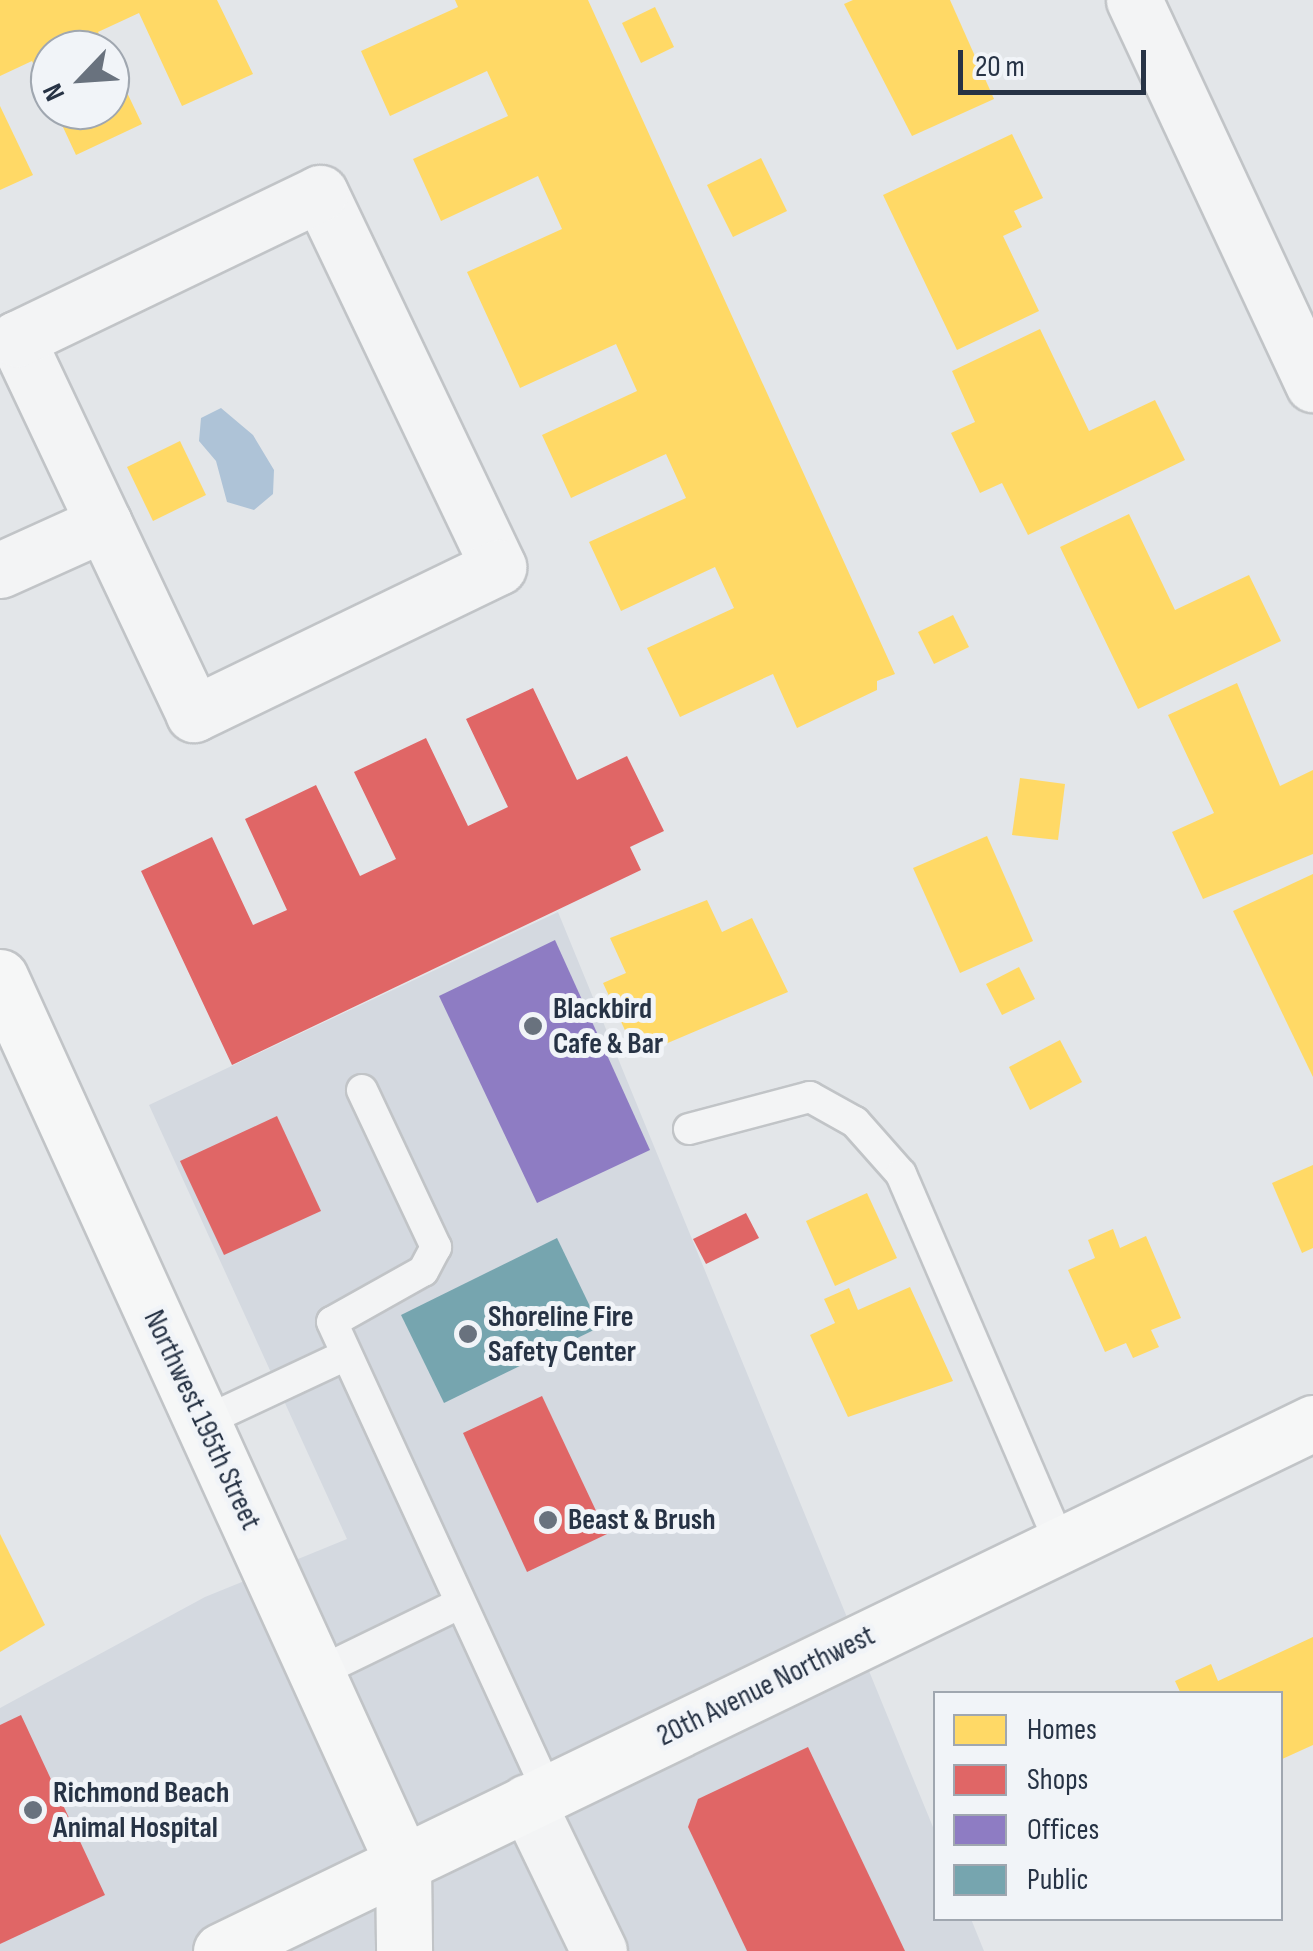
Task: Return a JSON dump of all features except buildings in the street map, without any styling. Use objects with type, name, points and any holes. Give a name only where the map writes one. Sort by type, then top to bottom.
[{"type":"street","points":[[1134,0],[1313,384]]},
{"type":"street","points":[[320,194],[498,567],[194,714],[104,523],[17,339],[320,194]]},
{"type":"street","points":[[0,570],[104,523]]},
{"type":"street","name":"Northwest 195th Street","points":[[0,977],[403,1863]]},
{"type":"street","name":"20th Avenue Northwest","points":[[221,1951],[1313,1423]]},
{"type":"street","points":[[538,1797],[600,1951]]},
{"type":"street","points":[[403,1863],[404,1951]]},
{"type":"lane","points":[[362,1090],[436,1246],[423,1270],[332,1322],[344,1356],[459,1604],[538,1797]]},
{"type":"lane","points":[[689,1129],[810,1097],[855,1122],[901,1174],[1061,1544]]},
{"type":"lane","points":[[203,1422],[344,1356]]},
{"type":"lane","points":[[319,1672],[459,1604]]},
{"type":"shaded area","points":[[558,912],[933,1827],[933,1921],[972,1921],[984,1951],[0,1951],[0,1708],[205,1597],[347,1539],[149,1105]]},
{"type":"water","points":[[221,408],[253,435],[274,470],[273,494],[254,510],[227,502],[216,461],[199,441],[201,418]]},
{"type":"place","name":"Blackbird Cafe & Bar","points":[[533,1026]]},
{"type":"place","name":"Shoreline Fire Safety Center","points":[[468,1334]]},
{"type":"place","name":"Beast & Brush","points":[[548,1520]]},
{"type":"place","name":"Richmond Beach Animal Hospital","points":[[33,1810]]}]
